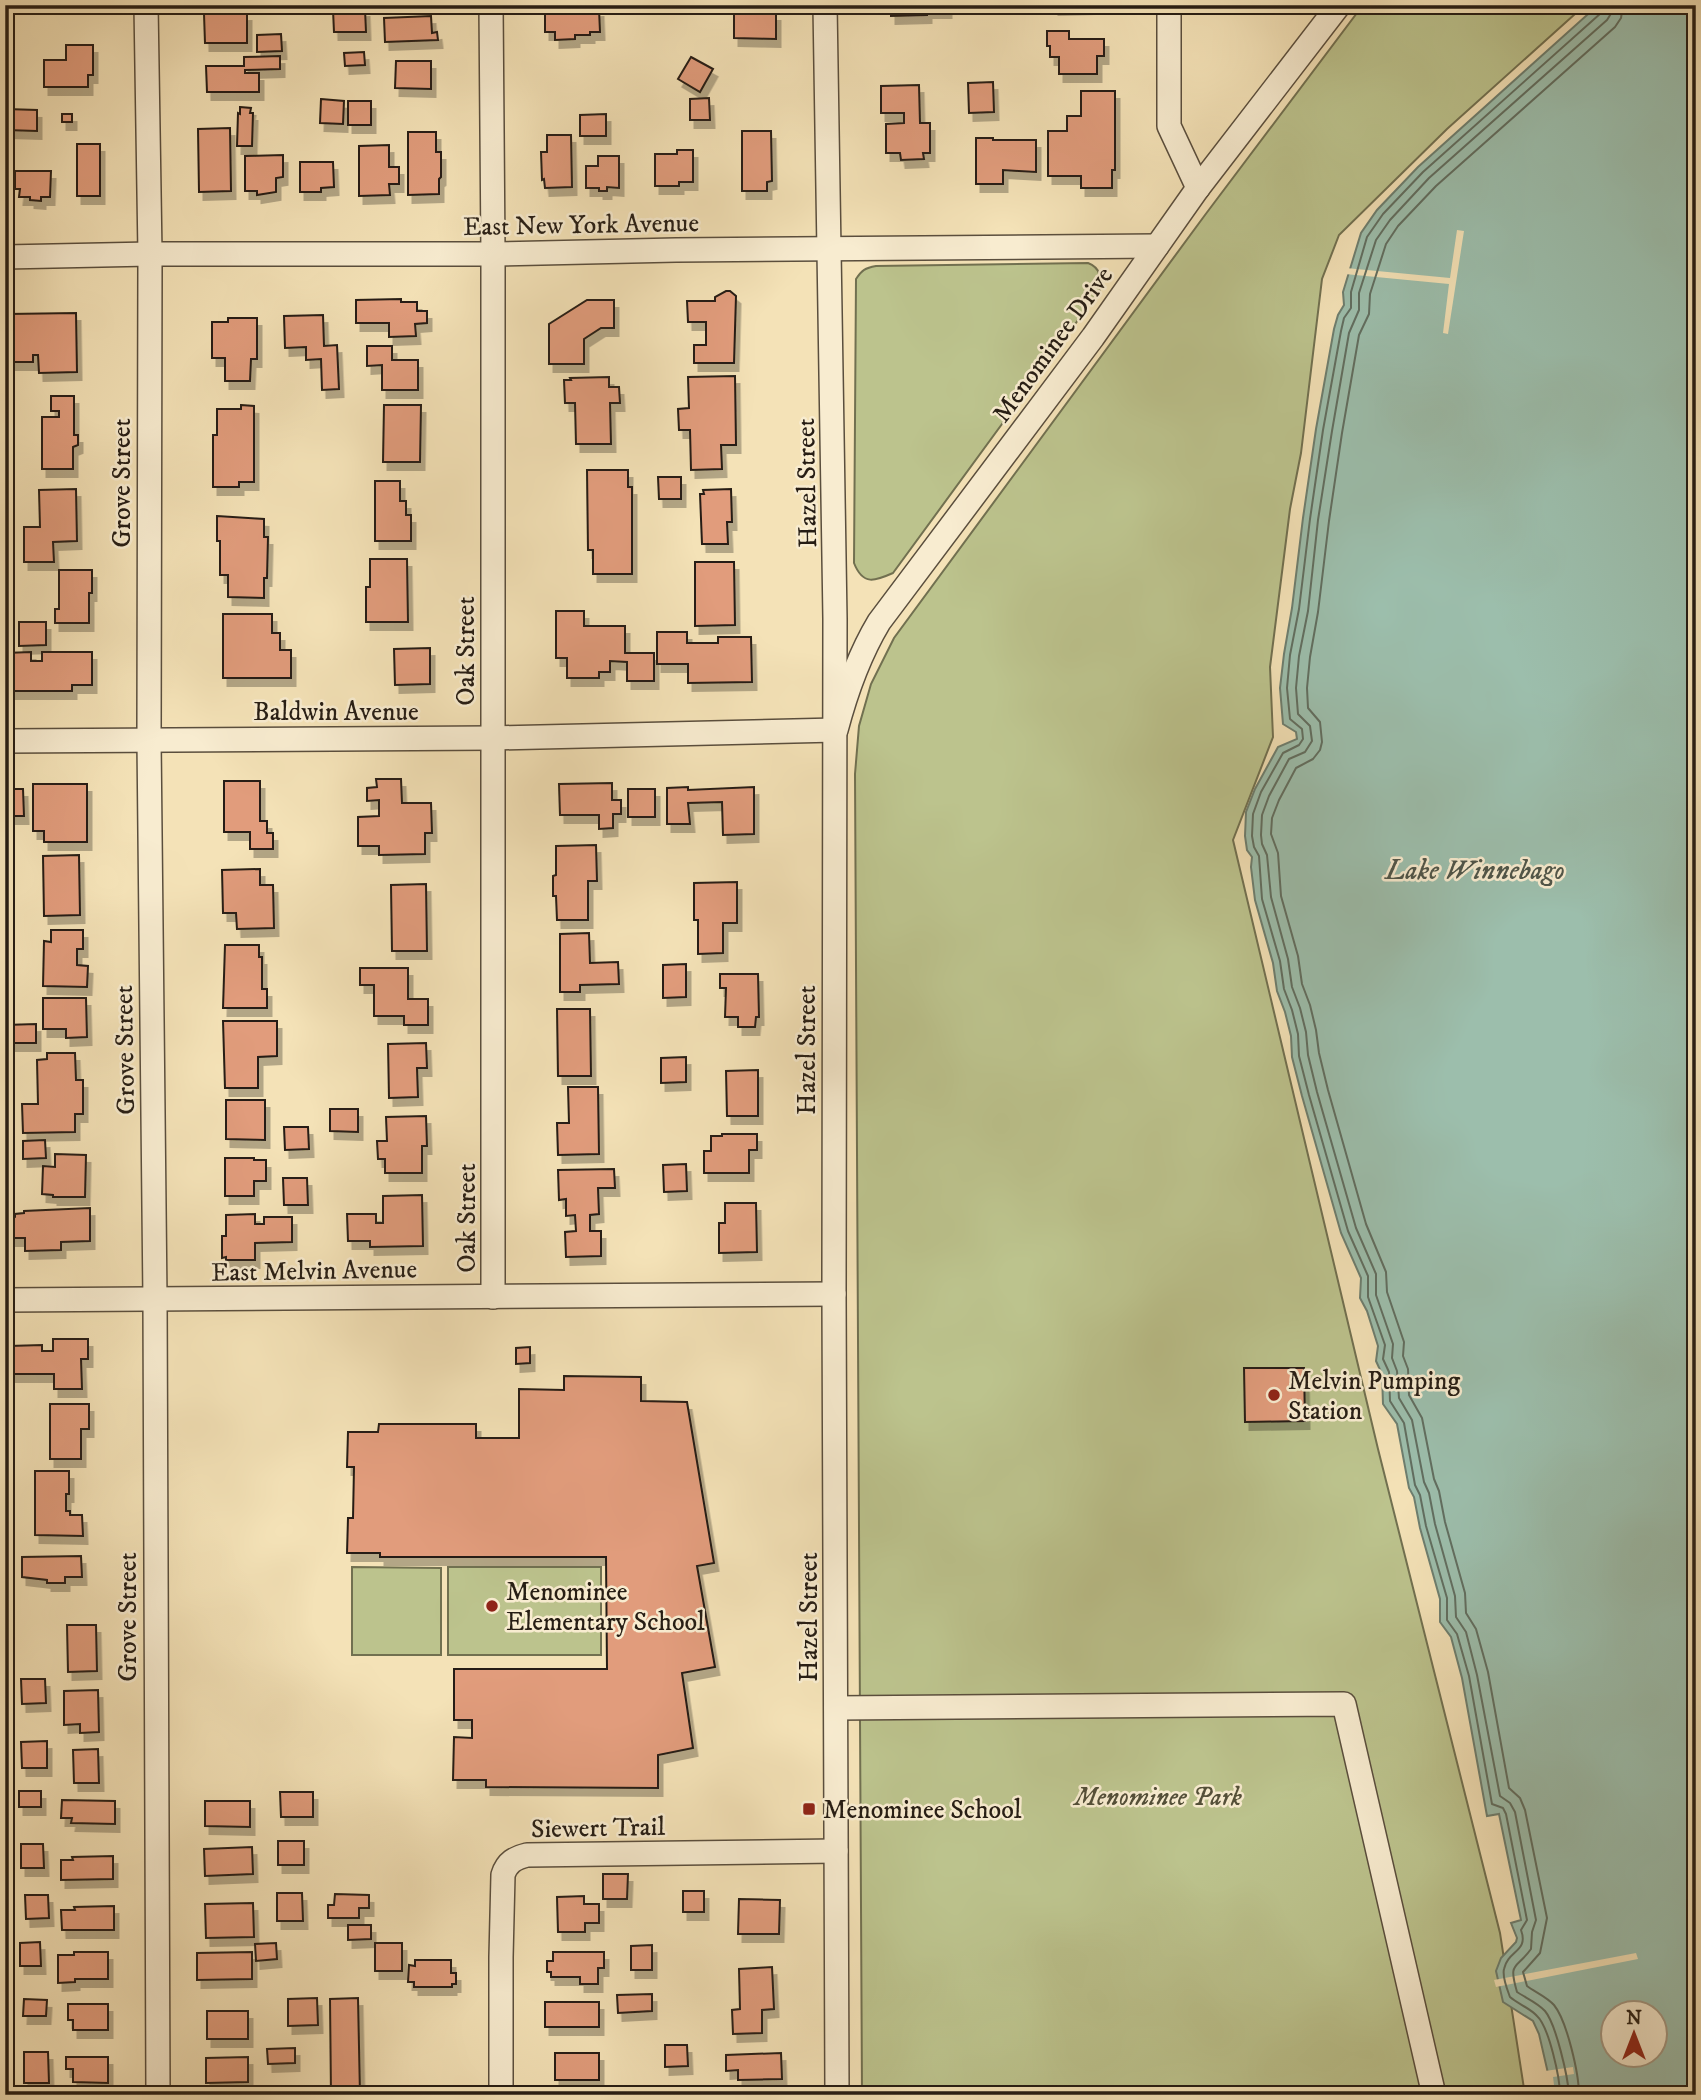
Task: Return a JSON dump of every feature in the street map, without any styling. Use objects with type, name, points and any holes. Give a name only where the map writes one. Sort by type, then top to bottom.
[{"type":"street","name":"Grove Street","points":[[146,5],[158,2095]]},
{"type":"street","name":"Oak Street","points":[[491,5],[493,1297]]},
{"type":"street","name":"Hazel Street","points":[[825,5],[836,730],[834,1294],[837,2095]]},
{"type":"street","points":[[1169,5],[1169,126],[1198,188]]},
{"type":"street","name":"Menominee Drive","points":[[836,730],[849,683],[866,643],[879,622],[1093,337],[1198,188],[1339,5]]},
{"type":"street","name":"East New York Avenue","points":[[5,257],[1157,246]]},
{"type":"street","name":"Baldwin Avenue","points":[[5,741],[493,738],[836,730]]},
{"type":"street","name":"East Melvin Avenue","points":[[5,1300],[834,1294]]},
{"type":"street","points":[[836,1708],[1345,1704],[1434,2095]]},
{"type":"street","name":"Siewert Trail","points":[[501,2095],[503,1875],[508,1865],[517,1858],[538,1855],[836,1851]]},
{"type":"green space","name":"Menominee Park","points":[[1363,5],[1585,5],[1447,129],[1339,235],[1322,279],[1301,453],[1290,509],[1270,667],[1273,737],[1233,840],[1378,1449],[1500,1933],[1525,2095],[862,2095],[855,774],[859,726],[871,684],[894,638]]},
{"type":"green space","points":[[1088,263],[1099,274],[1100,290],[893,573],[870,580],[861,575],[854,563],[858,276],[864,270],[876,266]]},
{"type":"green space","points":[[352,1567],[441,1568],[441,1655],[352,1655]]},
{"type":"green space","points":[[448,1567],[601,1567],[601,1655],[448,1655]]},
{"type":"water","name":"Lake Winnebago","points":[[1601,5],[1696,5],[1696,2095],[1553,2095],[1539,2034],[1533,2021],[1503,2002],[1496,1971],[1501,1958],[1516,1942],[1511,1923],[1521,1920],[1499,1814],[1487,1816],[1462,1678],[1451,1637],[1440,1622],[1440,1599],[1414,1497],[1409,1488],[1397,1424],[1383,1404],[1382,1374],[1376,1361],[1378,1346],[1360,1298],[1361,1278],[1341,1233],[1302,1096],[1292,1057],[1291,1036],[1255,900],[1252,857],[1247,850],[1246,812],[1255,789],[1278,747],[1297,739],[1296,732],[1283,724],[1280,688],[1316,429],[1334,329],[1344,305],[1343,292],[1361,233],[1377,210],[1418,167]]},
{"type":"pier","points":[[1457,230],[1464,231],[1448,334],[1443,333],[1449,284],[1345,274],[1346,268],[1450,278]]},
{"type":"pier","points":[[1636,1953],[1638,1959],[1496,1987],[1494,1980]]},
{"type":"pier","points":[[1573,2067],[1574,2074],[1553,2077],[1554,2085],[1549,2086],[1545,2071]]},
{"type":"building","points":[[891,5],[947,5],[947,10],[927,10],[927,15],[891,16]]},
{"type":"building","points":[[1091,5],[1091,6],[1054,7]]},
{"type":"building","points":[[365,9],[366,32],[334,32],[333,10]]},
{"type":"building","points":[[599,9],[600,32],[575,35],[575,39],[555,40],[555,32],[545,32],[545,14]]},
{"type":"building","points":[[247,13],[247,43],[205,43],[204,14]]},
{"type":"building","points":[[734,13],[776,13],[776,39],[734,38]]},
{"type":"building","points":[[431,16],[432,33],[437,32],[438,40],[385,42],[384,18]]},
{"type":"building","points":[[1047,31],[1069,31],[1069,39],[1104,39],[1104,56],[1097,56],[1097,74],[1059,74],[1059,57],[1050,57]]},
{"type":"building","points":[[281,34],[282,51],[257,52],[257,35]]},
{"type":"building","points":[[66,45],[93,45],[93,75],[88,75],[88,87],[44,87],[44,60],[66,60]]},
{"type":"building","points":[[364,52],[365,65],[345,66],[344,53]]},
{"type":"building","points":[[280,56],[280,69],[245,70],[245,73],[259,73],[259,92],[207,92],[206,66],[244,66],[244,57]]},
{"type":"building","points":[[691,57],[713,69],[700,92],[678,79]]},
{"type":"building","points":[[396,61],[431,61],[431,89],[395,88]]},
{"type":"building","points":[[993,82],[994,112],[969,113],[968,83]]},
{"type":"building","points":[[919,85],[920,123],[930,123],[930,153],[923,153],[924,159],[901,160],[900,153],[886,153],[886,124],[904,123],[904,113],[881,113],[881,86]]},
{"type":"building","points":[[1081,91],[1115,91],[1115,170],[1112,170],[1112,188],[1081,188],[1081,176],[1048,176],[1048,131],[1067,131],[1067,116],[1081,116]]},
{"type":"building","points":[[709,98],[710,120],[690,120],[690,99]]},
{"type":"building","points":[[321,99],[344,101],[343,124],[320,123]]},
{"type":"building","points":[[348,101],[371,101],[371,125],[348,125]]},
{"type":"building","points":[[240,107],[251,108],[250,113],[253,113],[252,146],[237,146]]},
{"type":"building","points":[[6,109],[37,110],[37,131],[6,130]]},
{"type":"building","points":[[62,114],[72,114],[72,122],[62,122]]},
{"type":"building","points":[[606,114],[606,136],[580,136],[580,115]]},
{"type":"building","points":[[230,128],[231,191],[199,192],[198,129]]},
{"type":"building","points":[[742,131],[771,131],[772,181],[767,182],[767,191],[742,191]]},
{"type":"building","points":[[408,132],[436,132],[436,152],[441,152],[439,194],[408,195]]},
{"type":"building","points":[[547,135],[571,135],[572,187],[545,188],[541,152],[547,152]]},
{"type":"building","points":[[976,138],[1036,140],[1036,172],[1003,170],[1003,184],[976,184]]},
{"type":"building","points":[[77,144],[100,144],[100,196],[77,196]]},
{"type":"building","points":[[389,145],[389,167],[399,167],[399,184],[389,184],[390,195],[359,196],[359,146]]},
{"type":"building","points":[[677,150],[693,150],[693,182],[679,182],[679,186],[655,186],[655,154],[677,154]]},
{"type":"building","points":[[283,155],[283,177],[276,178],[276,192],[257,195],[257,191],[245,191],[245,156]]},
{"type":"building","points":[[598,156],[619,156],[619,188],[607,187],[607,191],[599,191],[599,188],[586,188],[586,166],[598,166]]},
{"type":"building","points":[[300,162],[333,162],[334,187],[321,188],[321,192],[300,192]]},
{"type":"building","points":[[15,171],[51,171],[50,197],[41,197],[41,201],[19,197],[20,189],[15,189]]},
{"type":"building","points":[[726,291],[736,296],[734,363],[694,363],[694,345],[706,345],[706,322],[688,322],[687,301],[715,301],[715,297]]},
{"type":"building","points":[[401,299],[401,302],[417,302],[417,311],[427,311],[427,323],[415,324],[416,336],[389,337],[389,323],[356,323],[356,300]]},
{"type":"building","points":[[587,300],[614,300],[614,328],[601,328],[584,339],[584,364],[549,364],[549,324]]},
{"type":"building","points":[[76,313],[77,372],[39,373],[38,355],[33,355],[33,362],[9,362],[8,314]]},
{"type":"building","points":[[323,315],[324,346],[337,345],[339,389],[322,390],[321,359],[306,360],[306,347],[285,348],[284,316]]},
{"type":"building","points":[[228,318],[257,318],[257,359],[251,359],[250,381],[225,381],[225,358],[212,358],[212,322],[228,322]]},
{"type":"building","points":[[367,346],[392,346],[392,360],[418,360],[418,390],[382,390],[382,365],[367,366]]},
{"type":"building","points":[[735,376],[736,445],[721,445],[722,469],[691,470],[690,430],[679,430],[678,409],[689,408],[688,377]]},
{"type":"building","points":[[609,377],[609,387],[619,387],[620,403],[610,403],[611,444],[576,444],[575,403],[565,403],[564,380]]},
{"type":"building","points":[[51,396],[74,396],[74,435],[78,435],[78,445],[73,447],[73,469],[42,469],[42,417],[59,417],[59,411],[51,411]]},
{"type":"building","points":[[241,405],[254,406],[254,482],[239,482],[239,487],[213,487],[213,435],[217,435],[217,409],[241,409]]},
{"type":"building","points":[[384,405],[421,405],[420,462],[383,462]]},
{"type":"building","points":[[587,470],[628,470],[628,487],[632,487],[632,574],[593,574],[593,550],[588,550]]},
{"type":"building","points":[[658,477],[681,477],[681,499],[659,499]]},
{"type":"building","points":[[375,481],[400,481],[400,501],[406,501],[406,515],[411,515],[411,541],[375,541]]},
{"type":"building","points":[[76,489],[77,541],[53,542],[54,562],[24,562],[24,527],[40,527],[39,490]]},
{"type":"building","points":[[731,489],[732,522],[727,522],[728,544],[702,544],[700,494],[704,494],[703,490]]},
{"type":"building","points":[[217,516],[264,519],[264,537],[268,537],[264,598],[228,597],[228,575],[220,575]]},
{"type":"building","points":[[370,559],[407,559],[408,622],[366,622],[366,587],[370,587]]},
{"type":"building","points":[[695,562],[734,562],[735,625],[695,626]]},
{"type":"building","points":[[59,570],[92,570],[89,623],[55,623],[55,609],[59,609]]},
{"type":"building","points":[[556,611],[584,611],[584,626],[625,626],[625,653],[654,653],[654,681],[627,681],[627,662],[610,661],[610,672],[599,672],[599,678],[567,678],[567,658],[556,658]]},
{"type":"building","points":[[223,614],[272,614],[272,633],[280,633],[280,650],[291,650],[291,678],[223,678]]},
{"type":"building","points":[[19,622],[46,622],[46,645],[19,646]]},
{"type":"building","points":[[657,632],[687,632],[687,643],[718,643],[718,637],[751,637],[752,682],[688,683],[688,664],[657,664]]},
{"type":"building","points":[[430,648],[430,684],[395,685],[394,649]]},
{"type":"building","points":[[31,652],[31,661],[42,661],[42,652],[92,652],[92,685],[72,685],[72,691],[5,691],[5,653]]},
{"type":"building","points":[[376,779],[401,779],[402,803],[431,803],[432,833],[425,833],[425,854],[379,855],[379,846],[358,846],[358,817],[379,816],[379,800],[367,801],[367,788],[377,787]]},
{"type":"building","points":[[224,781],[260,781],[260,821],[267,821],[267,833],[273,833],[273,849],[250,849],[250,832],[224,832]]},
{"type":"building","points":[[612,783],[612,800],[621,800],[621,814],[613,814],[613,828],[599,829],[599,815],[560,815],[559,784]]},
{"type":"building","points":[[33,784],[87,784],[87,842],[44,842],[44,831],[33,831]]},
{"type":"building","points":[[688,787],[688,790],[754,787],[754,834],[723,835],[722,802],[688,803],[690,824],[667,824],[667,788]]},
{"type":"building","points":[[5,789],[23,789],[24,816],[5,816]]},
{"type":"building","points":[[628,789],[655,789],[655,817],[628,817]]},
{"type":"building","points":[[596,845],[597,881],[588,881],[588,920],[557,920],[556,896],[553,896],[556,846]]},
{"type":"building","points":[[79,855],[80,915],[44,916],[43,856]]},
{"type":"building","points":[[260,869],[260,885],[273,885],[274,928],[237,929],[236,913],[223,913],[222,870]]},
{"type":"building","points":[[737,882],[737,923],[723,923],[723,953],[698,954],[694,883]]},
{"type":"building","points":[[426,884],[427,951],[392,951],[391,885]]},
{"type":"building","points":[[51,930],[83,930],[83,949],[77,949],[77,965],[88,966],[87,987],[43,986],[44,941],[51,942]]},
{"type":"building","points":[[589,933],[590,963],[618,962],[619,984],[580,985],[580,992],[560,992],[560,934]]},
{"type":"building","points":[[225,945],[259,945],[259,957],[262,957],[262,989],[267,989],[267,1008],[223,1008]]},
{"type":"building","points":[[686,964],[686,997],[663,998],[663,965]]},
{"type":"building","points":[[360,968],[408,968],[408,999],[428,999],[428,1025],[404,1025],[404,1016],[374,1016],[374,985],[360,985]]},
{"type":"building","points":[[720,974],[758,974],[759,1017],[756,1017],[755,1027],[738,1027],[738,1017],[725,1017],[726,988],[720,988]]},
{"type":"building","points":[[43,998],[86,998],[87,1037],[66,1038],[66,1029],[43,1029]]},
{"type":"building","points":[[557,1009],[590,1009],[591,1076],[558,1076]]},
{"type":"building","points":[[223,1021],[277,1021],[277,1056],[258,1057],[258,1088],[225,1088]]},
{"type":"building","points":[[36,1024],[36,1043],[5,1043],[5,1025]]},
{"type":"building","points":[[426,1043],[427,1068],[417,1068],[418,1097],[389,1098],[388,1044]]},
{"type":"building","points":[[47,1053],[75,1053],[76,1080],[83,1080],[83,1114],[75,1114],[75,1132],[23,1133],[22,1104],[38,1104],[37,1060],[47,1059]]},
{"type":"building","points":[[686,1057],[686,1082],[661,1083],[661,1058]]},
{"type":"building","points":[[758,1070],[758,1116],[727,1116],[726,1071]]},
{"type":"building","points":[[568,1087],[598,1087],[599,1154],[558,1155],[557,1123],[569,1123]]},
{"type":"building","points":[[226,1100],[265,1100],[265,1140],[226,1139]]},
{"type":"building","points":[[330,1109],[358,1109],[358,1132],[330,1131]]},
{"type":"building","points":[[426,1116],[427,1146],[422,1146],[422,1173],[385,1173],[385,1159],[378,1159],[377,1141],[387,1141],[386,1117]]},
{"type":"building","points":[[284,1127],[308,1127],[309,1149],[285,1150]]},
{"type":"building","points":[[757,1134],[757,1150],[749,1150],[749,1173],[704,1173],[704,1151],[711,1151],[711,1136]]},
{"type":"building","points":[[45,1140],[46,1158],[23,1159],[23,1141]]},
{"type":"building","points":[[55,1154],[86,1155],[85,1197],[53,1197],[42,1194],[43,1166],[55,1167]]},
{"type":"building","points":[[225,1158],[266,1160],[266,1181],[254,1181],[254,1196],[225,1196]]},
{"type":"building","points":[[686,1164],[687,1191],[664,1192],[663,1165]]},
{"type":"building","points":[[614,1169],[615,1188],[598,1188],[599,1214],[590,1215],[590,1231],[601,1231],[601,1256],[566,1257],[565,1232],[576,1231],[575,1215],[566,1216],[566,1199],[559,1200],[558,1170]]},
{"type":"building","points":[[283,1178],[307,1178],[308,1205],[284,1205]]},
{"type":"building","points":[[422,1195],[423,1246],[370,1247],[370,1241],[348,1241],[347,1214],[376,1214],[376,1223],[383,1223],[383,1196]]},
{"type":"building","points":[[725,1203],[756,1203],[757,1252],[719,1253],[719,1223],[725,1223]]},
{"type":"building","points":[[90,1208],[90,1241],[61,1242],[61,1250],[25,1251],[25,1238],[10,1238],[10,1220],[15,1214],[24,1211]]},
{"type":"building","points":[[255,1214],[255,1224],[264,1224],[264,1217],[292,1217],[292,1242],[255,1243],[255,1260],[222,1258],[226,1215]]},
{"type":"building","points":[[7,1221],[8,1247],[5,1247]]},
{"type":"building","points":[[53,1339],[88,1339],[88,1359],[81,1359],[82,1389],[54,1389],[54,1374],[9,1374],[9,1346],[42,1345],[42,1351],[53,1351]]},
{"type":"building","points":[[530,1347],[530,1363],[516,1364],[516,1348]]},
{"type":"building","name":"Melvin Pumping Station","points":[[1244,1368],[1304,1368],[1305,1421],[1245,1422]]},
{"type":"building","points":[[564,1376],[641,1377],[641,1401],[687,1402],[714,1563],[697,1566],[715,1667],[682,1673],[693,1748],[658,1755],[658,1788],[486,1787],[486,1780],[453,1780],[454,1737],[472,1738],[472,1720],[454,1720],[454,1669],[607,1669],[606,1557],[380,1557],[380,1553],[347,1553],[348,1518],[353,1518],[354,1467],[347,1467],[348,1432],[378,1432],[379,1424],[476,1424],[476,1438],[519,1438],[519,1389],[564,1390]]},
{"type":"building","points":[[50,1404],[89,1404],[89,1429],[81,1429],[81,1459],[50,1459]]},
{"type":"building","points":[[35,1471],[69,1471],[66,1511],[70,1511],[70,1515],[82,1515],[83,1536],[35,1535]]},
{"type":"building","points":[[81,1556],[82,1577],[65,1577],[65,1583],[47,1583],[47,1580],[22,1577],[22,1557]]},
{"type":"building","points":[[67,1625],[96,1625],[97,1671],[68,1672]]},
{"type":"building","points":[[21,1679],[45,1679],[46,1703],[22,1704]]},
{"type":"building","points":[[98,1690],[99,1732],[80,1733],[80,1724],[64,1725],[64,1691]]},
{"type":"building","points":[[47,1741],[47,1768],[22,1768],[21,1742]]},
{"type":"building","points":[[98,1749],[99,1783],[74,1783],[73,1750]]},
{"type":"building","points":[[19,1791],[41,1791],[41,1807],[19,1807]]},
{"type":"building","points":[[280,1792],[313,1792],[313,1817],[281,1817]]},
{"type":"building","points":[[62,1800],[115,1801],[115,1824],[71,1823],[72,1818],[61,1818]]},
{"type":"building","points":[[205,1801],[250,1801],[250,1827],[205,1826]]},
{"type":"building","points":[[278,1841],[304,1841],[304,1865],[278,1865]]},
{"type":"building","points":[[21,1844],[43,1844],[44,1868],[21,1868]]},
{"type":"building","points":[[252,1847],[253,1874],[205,1876],[204,1849]]},
{"type":"building","points":[[113,1856],[113,1879],[61,1880],[61,1860],[73,1860],[72,1857]]},
{"type":"building","points":[[603,1874],[628,1874],[627,1899],[603,1899]]},
{"type":"building","points":[[683,1891],[704,1891],[704,1912],[683,1912]]},
{"type":"building","points":[[277,1893],[302,1893],[303,1921],[277,1921]]},
{"type":"building","points":[[335,1894],[369,1895],[369,1908],[359,1908],[359,1918],[328,1918],[328,1905],[334,1905]]},
{"type":"building","points":[[25,1895],[48,1895],[49,1918],[26,1919]]},
{"type":"building","points":[[584,1896],[584,1904],[599,1904],[599,1923],[585,1923],[585,1932],[558,1932],[557,1897]]},
{"type":"building","points":[[739,1899],[780,1900],[779,1934],[738,1934]]},
{"type":"building","points":[[253,1903],[254,1937],[206,1938],[205,1904]]},
{"type":"building","points":[[114,1906],[114,1930],[62,1930],[61,1910]]},
{"type":"building","points":[[348,1925],[371,1925],[371,1939],[348,1940]]},
{"type":"building","points":[[40,1942],[41,1966],[20,1966],[20,1943]]},
{"type":"building","points":[[276,1943],[277,1959],[256,1961],[255,1944]]},
{"type":"building","points":[[375,1943],[402,1943],[402,1971],[375,1971]]},
{"type":"building","points":[[652,1945],[652,1970],[631,1970],[631,1946]]},
{"type":"building","points":[[74,1952],[108,1952],[108,1979],[75,1979],[75,1982],[58,1983],[58,1955],[74,1955]]},
{"type":"building","points":[[252,1952],[252,1979],[197,1980],[197,1953]]},
{"type":"building","points":[[553,1952],[604,1952],[604,1968],[598,1968],[598,1984],[580,1984],[580,1977],[551,1977],[551,1972],[547,1972],[547,1961],[553,1961]]},
{"type":"building","points":[[415,1960],[451,1960],[451,1973],[456,1973],[456,1984],[452,1984],[452,1987],[414,1987],[414,1982],[408,1982],[409,1965],[415,1966]]},
{"type":"building","points":[[772,1967],[774,2009],[762,2010],[762,2033],[733,2034],[732,2010],[740,2009],[739,1969]]},
{"type":"building","points":[[652,1994],[652,2011],[618,2013],[617,1995]]},
{"type":"building","points":[[317,1998],[318,2025],[288,2026],[288,1999]]},
{"type":"building","points":[[358,1998],[360,2095],[331,2095],[330,1999]]},
{"type":"building","points":[[24,1999],[47,2000],[46,2016],[23,2016]]},
{"type":"building","points":[[545,2002],[599,2002],[599,2027],[545,2027]]},
{"type":"building","points":[[68,2004],[108,2004],[108,2030],[73,2030],[73,2020],[68,2020]]},
{"type":"building","points":[[207,2011],[248,2011],[248,2039],[207,2039]]},
{"type":"building","points":[[665,2045],[687,2045],[688,2066],[665,2067]]},
{"type":"building","points":[[295,2048],[295,2063],[268,2064],[267,2049]]},
{"type":"building","points":[[24,2052],[48,2052],[49,2083],[24,2083]]},
{"type":"building","points":[[555,2053],[599,2053],[599,2080],[555,2080]]},
{"type":"building","points":[[781,2053],[782,2079],[738,2080],[738,2070],[726,2071],[726,2055]]},
{"type":"building","points":[[66,2057],[108,2057],[108,2083],[73,2082],[73,2069],[66,2069]]},
{"type":"building","points":[[248,2057],[248,2082],[206,2083],[206,2058]]},
{"type":"place","name":"Melvin Pumping Station","points":[[1274,1395]]},
{"type":"place","name":"Menominee Elementary School","points":[[492,1606]]},
{"type":"place","name":"Menominee School","points":[[809,1809]]}]
